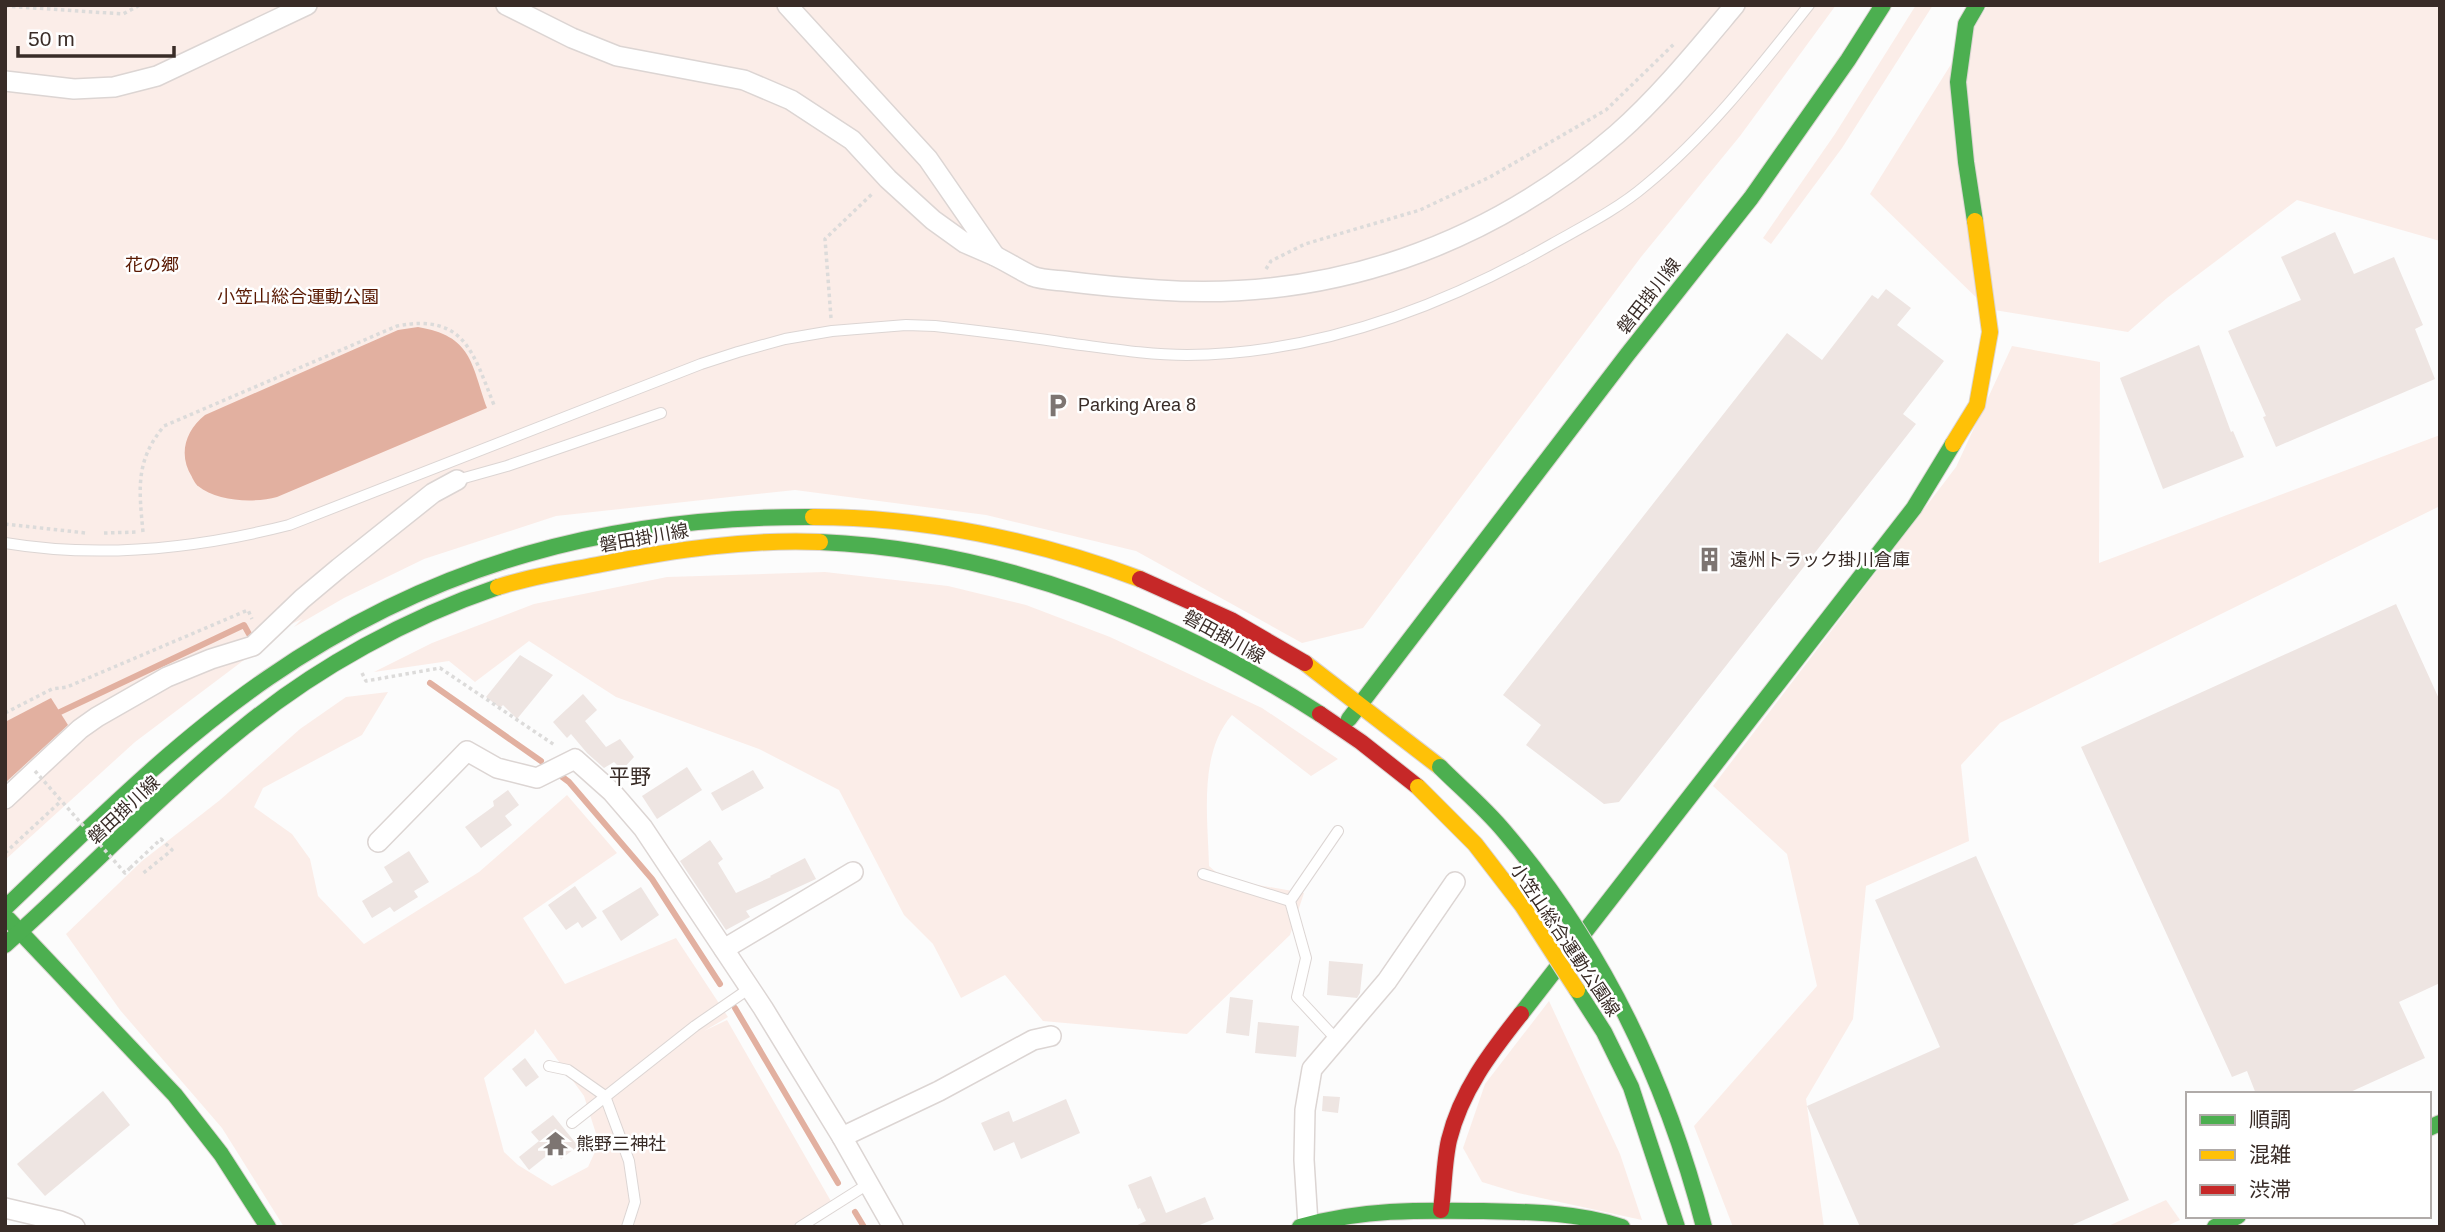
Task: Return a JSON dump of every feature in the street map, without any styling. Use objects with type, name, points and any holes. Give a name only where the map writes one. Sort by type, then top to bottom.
[{"type":"main road","name":"磐田掛川線","points":[[5,944],[232,736],[283,698],[352,654],[411,624],[489,590],[557,573],[646,556],[707,547],[839,543],[905,550],[984,565],[1094,596],[1164,626],[1229,659],[1342,729],[1618,366],[1751,198],[1848,60],[1883,5]]},
{"type":"main road","points":[[1441,1210],[1449,1141],[1464,1097],[1487,1057],[1914,508],[1977,405],[1990,332],[1966,162],[1958,82],[1966,24],[1977,5]]},
{"type":"main road","name":"磐田掛川線","points":[[5,908],[166,756],[274,673],[362,619],[430,585],[499,560],[565,543],[644,528],[772,516],[838,517],[904,522],[976,534],[1035,548],[1105,566],[1167,589],[1217,613],[1292,654],[1360,704]]},
{"type":"main road","name":"小笠山総合運動公園線","points":[[1360,704],[1440,767],[1510,836],[1554,894],[1604,970],[1654,1076],[1682,1148],[1704,1227]]},
{"type":"main road","name":"小笠山総合運動公園線","points":[[1342,729],[1418,787],[1475,844],[1567,971],[1604,1032],[1631,1087],[1677,1227]]},
{"type":"main road","points":[[5,916],[175,1095],[221,1154],[268,1227]]},
{"type":"main road","points":[[1304,1225],[1368,1212],[1441,1210],[1575,1216],[1622,1227]]},
{"type":"main road","points":[[2216,1227],[2234,1218]]},
{"type":"street","points":[[5,81],[74,89],[114,87],[157,76],[307,5]]},
{"type":"street","points":[[506,5],[572,38],[617,56],[744,80],[791,100],[852,140],[888,179],[954,236],[1035,277],[1177,292],[1262,290],[1317,282],[1381,266],[1424,252],[1462,235],[1531,199],[1619,132],[1735,5]]},
{"type":"street","points":[[787,5],[928,159],[995,256]]},
{"type":"street","points":[[5,799],[80,729],[109,711],[167,677],[253,646],[339,568],[433,493],[457,480]]},
{"type":"street","points":[[378,842],[467,751],[497,768],[537,778],[575,760],[612,792],[643,828],[750,988],[842,1137],[893,1227]]},
{"type":"street","points":[[724,949],[853,872]]},
{"type":"street","points":[[1304,1225],[1305,1110],[1312,1069],[1387,981],[1455,883]]},
{"type":"street","points":[[842,1137],[939,1091],[1033,1040],[1051,1036]]},
{"type":"street","points":[[5,1208],[75,1227]]},
{"type":"lane","points":[[5,543],[82,550],[146,550],[236,539],[289,526],[701,364],[785,339],[832,331],[906,325],[935,326],[1120,350],[1186,355],[1275,349],[1399,317],[1454,296],[1491,278],[1615,209],[1677,158],[1727,104],[1809,5]]},
{"type":"lane","points":[[457,480],[507,466],[661,413]]},
{"type":"lane","points":[[1290,901],[1338,831]]},
{"type":"lane","points":[[1203,874],[1290,901]]},
{"type":"lane","points":[[1290,901],[1306,958],[1297,997],[1337,1040]]},
{"type":"lane","points":[[572,1123],[695,1026],[750,988]]},
{"type":"lane","points":[[549,1066],[568,1070],[605,1096],[629,1161],[635,1202],[627,1227]]},
{"type":"lane","points":[[800,1227],[867,1184]]},
{"type":"path","points":[[5,6],[123,14],[140,5]]},
{"type":"path","points":[[1262,290],[1262,275],[1271,261],[1305,244],[1420,210],[1490,177],[1606,110],[1684,35]]},
{"type":"path","points":[[832,331],[825,239],[888,179]]},
{"type":"path","points":[[146,550],[140,493],[143,460],[151,441],[164,426],[397,326],[415,322],[439,326],[451,331],[467,344],[474,353],[494,405]]},
{"type":"path","points":[[5,524],[91,534],[143,532]]},
{"type":"path","points":[[5,713],[52,689],[66,687],[248,610],[261,640]]},
{"type":"path","points":[[358,666],[366,681],[440,668],[575,760]]},
{"type":"path","points":[[35,771],[125,873],[161,839],[172,850],[141,875]]},
{"type":"path","points":[[5,853],[61,802]]},
{"type":"green space","name":"小笠山総合運動公園","points":[[5,5],[1836,5],[1740,136],[1641,257],[1363,628],[1302,643],[1136,551],[986,515],[795,490],[556,516],[424,559],[344,598],[294,627],[302,619],[285,627],[135,742],[5,860]]},
{"type":"green space","points":[[1916,5],[1933,5],[1842,148],[1771,244],[1763,238],[1835,134]]},
{"type":"green space","points":[[1988,5],[2440,5],[2440,241],[2297,200],[2167,298],[2128,332],[1988,309],[1870,194]]},
{"type":"green space","points":[[2012,346],[2100,362],[2099,563],[2440,435],[2440,506],[2000,723],[1961,765],[1969,841],[1866,886],[1853,1019],[1806,1099],[1824,1227],[1733,1227],[1694,1126],[1817,986],[1787,854],[1713,786],[1956,467]]},
{"type":"green space","points":[[825,572],[948,586],[1026,605],[1110,637],[1262,708],[1338,759],[1311,776],[1232,715],[1214,748],[1207,787],[1209,866],[1224,879],[1304,893],[1290,935],[1187,1034],[1043,1021],[1005,975],[961,998],[933,944],[904,915],[839,790],[759,749],[616,697],[529,641],[475,682],[449,661],[374,672],[432,643],[534,604],[667,577]]},
{"type":"green space","points":[[388,692],[362,735],[263,788],[254,807],[292,834],[310,859],[318,896],[364,944],[479,872],[567,795],[617,853],[523,918],[565,984],[676,938],[728,1017],[704,1031],[727,1020],[836,1210],[796,1227],[284,1227],[222,1128],[120,1010],[66,934],[142,861],[220,800],[300,729],[346,697]],"holes":[[[535,1029],[584,1096],[599,1143],[588,1167],[552,1186],[518,1165],[504,1152],[484,1078],[534,1033]]]},
{"type":"green space","points":[[1549,1001],[1620,1154],[1642,1220],[1518,1193],[1482,1182],[1463,1148],[1485,1084]]},
{"type":"green space","points":[[2166,1200],[2180,1220],[2165,1227],[2106,1227]]},
{"type":"shaded area","points":[[418,327],[449,337],[467,354],[487,408],[277,497],[258,500],[226,498],[197,486],[188,469],[185,452],[188,436],[205,415],[398,330]]},
{"type":"shaded area","points":[[51,698],[68,725],[5,783],[5,722]]},
{"type":"building","points":[[2335,232],[2354,274],[2394,257],[2423,325],[2415,329],[2435,379],[2276,447],[2263,417],[2266,416],[2228,331],[2301,300],[2281,257]]},
{"type":"building","name":"遠州トラック掛川倉庫","points":[[1886,289],[1911,308],[1897,325],[1944,361],[1903,414],[1916,424],[1619,802],[1604,804],[1526,745],[1541,725],[1503,695],[1787,333],[1822,360],[1872,295],[1878,299]]},
{"type":"building","points":[[2199,345],[2231,432],[2233,431],[2244,457],[2163,489],[2120,378]]},
{"type":"building","points":[[2396,604],[2440,701],[2440,983],[2399,1002],[2425,1058],[2350,1092],[2255,1092],[2247,1071],[2232,1077],[2081,747]]},
{"type":"building","points":[[520,655],[553,675],[517,719],[503,705],[500,708],[486,697]]},
{"type":"building","points":[[583,694],[597,710],[585,721],[606,747],[620,739],[634,757],[622,770],[614,762],[604,768],[571,734],[567,738],[553,722]]},
{"type":"building","points":[[687,767],[702,790],[657,819],[642,796]]},
{"type":"building","points":[[753,770],[764,788],[722,811],[711,793]]},
{"type":"building","points":[[508,790],[519,805],[505,816],[512,825],[481,848],[465,827],[494,806],[493,801]]},
{"type":"building","points":[[710,840],[723,859],[718,863],[736,893],[805,858],[816,879],[746,911],[750,917],[726,930],[680,861]]},
{"type":"building","points":[[409,851],[429,882],[414,891],[418,897],[394,912],[390,907],[372,918],[362,901],[393,882],[384,867]]},
{"type":"building","points":[[1976,856],[2129,1200],[2068,1227],[1860,1227],[1807,1106],[1940,1047],[1875,900]]},
{"type":"building","points":[[575,886],[597,918],[582,928],[578,922],[566,930],[548,905]]},
{"type":"building","points":[[641,887],[659,915],[621,941],[602,911]]},
{"type":"building","points":[[1329,961],[1363,964],[1357,998],[1327,995]]},
{"type":"building","points":[[1230,997],[1253,1000],[1249,1036],[1226,1033]]},
{"type":"building","points":[[1258,1022],[1299,1026],[1296,1057],[1255,1053]]},
{"type":"building","points":[[525,1058],[539,1077],[526,1087],[512,1069]]},
{"type":"building","points":[[103,1091],[130,1125],[45,1196],[17,1164]]},
{"type":"building","points":[[1323,1096],[1340,1097],[1338,1113],[1322,1111]]},
{"type":"building","points":[[1066,1099],[1080,1133],[1021,1159],[1014,1142],[994,1151],[981,1123],[1009,1111],[1013,1122]]},
{"type":"building","name":"熊野三神社","points":[[553,1115],[578,1146],[561,1159],[554,1150],[529,1170],[519,1157],[539,1141],[531,1132]]},
{"type":"building","points":[[1151,1176],[1166,1213],[1205,1197],[1214,1219],[1195,1227],[1133,1227],[1146,1221],[1128,1185]]},
{"type":"waterway","points":[[60,712],[244,625],[249,634]]},
{"type":"waterway","points":[[430,683],[541,761]]},
{"type":"waterway","points":[[557,773],[569,782],[652,879],[720,984]]},
{"type":"waterway","points":[[735,1008],[838,1183]]},
{"type":"waterway","points":[[855,1212],[864,1227]]},
{"type":"traffic: fast","points":[[1349,719],[1627,355],[1751,198],[1848,60],[1883,5]]},
{"type":"traffic: fast","points":[[1975,221],[1958,82],[1966,24],[1977,5]]},
{"type":"traffic: fast","points":[[1521,1014],[1914,508],[1953,444]]},
{"type":"traffic: fast","points":[[5,908],[100,817],[198,731],[268,678],[331,638],[395,604],[461,576],[527,554],[596,537],[666,526],[738,519],[813,517]]},
{"type":"traffic: fast","points":[[820,542],[887,548],[953,559],[1018,574],[1081,595],[1204,647],[1320,714]]},
{"type":"traffic: fast","points":[[5,945],[182,779],[272,705],[333,665],[397,629],[498,587]]},
{"type":"traffic: fast","points":[[1440,767],[1497,823],[1539,875],[1601,969],[1627,1018],[1671,1120],[1704,1227]]},
{"type":"traffic: fast","points":[[8,919],[175,1095],[221,1154],[268,1227]]},
{"type":"traffic: fast","points":[[1577,990],[1604,1032],[1631,1087],[1677,1227]]},
{"type":"traffic: fast","points":[[2431,1127],[2440,1123]]},
{"type":"traffic: fast","points":[[1300,1227],[1368,1214],[1436,1211],[1553,1214],[1588,1218],[1622,1227]]},
{"type":"traffic: fast","points":[[2215,1227],[2234,1218]]},
{"type":"traffic: slow","points":[[1953,444],[1977,405],[1990,332],[1975,221]]},
{"type":"traffic: slow","points":[[813,517],[896,521],[979,533],[1060,553],[1140,579]]},
{"type":"traffic: slow","points":[[498,587],[550,574],[683,550],[765,542],[820,542]]},
{"type":"traffic: slow","points":[[1305,663],[1440,767]]},
{"type":"traffic: slow","points":[[1418,787],[1475,844],[1522,905],[1577,990]]},
{"type":"traffic: jam","points":[[1140,579],[1231,620],[1305,663]]},
{"type":"traffic: jam","points":[[1320,714],[1418,787]]},
{"type":"traffic: jam","points":[[1441,1210],[1447,1148],[1454,1122],[1469,1089],[1488,1058],[1521,1014]]},
{"type":"place","name":"Parking Area 8","points":[[1058,405]]},
{"type":"place","name":"遠州トラック掛川倉庫","points":[[1710,560]]},
{"type":"place","name":"熊野三神社","points":[[556,1144]]},
{"type":"district","name":"平野","points":[[630,776]]},
{"type":"park label","name":"花の郷","points":[[152,265]]}]
